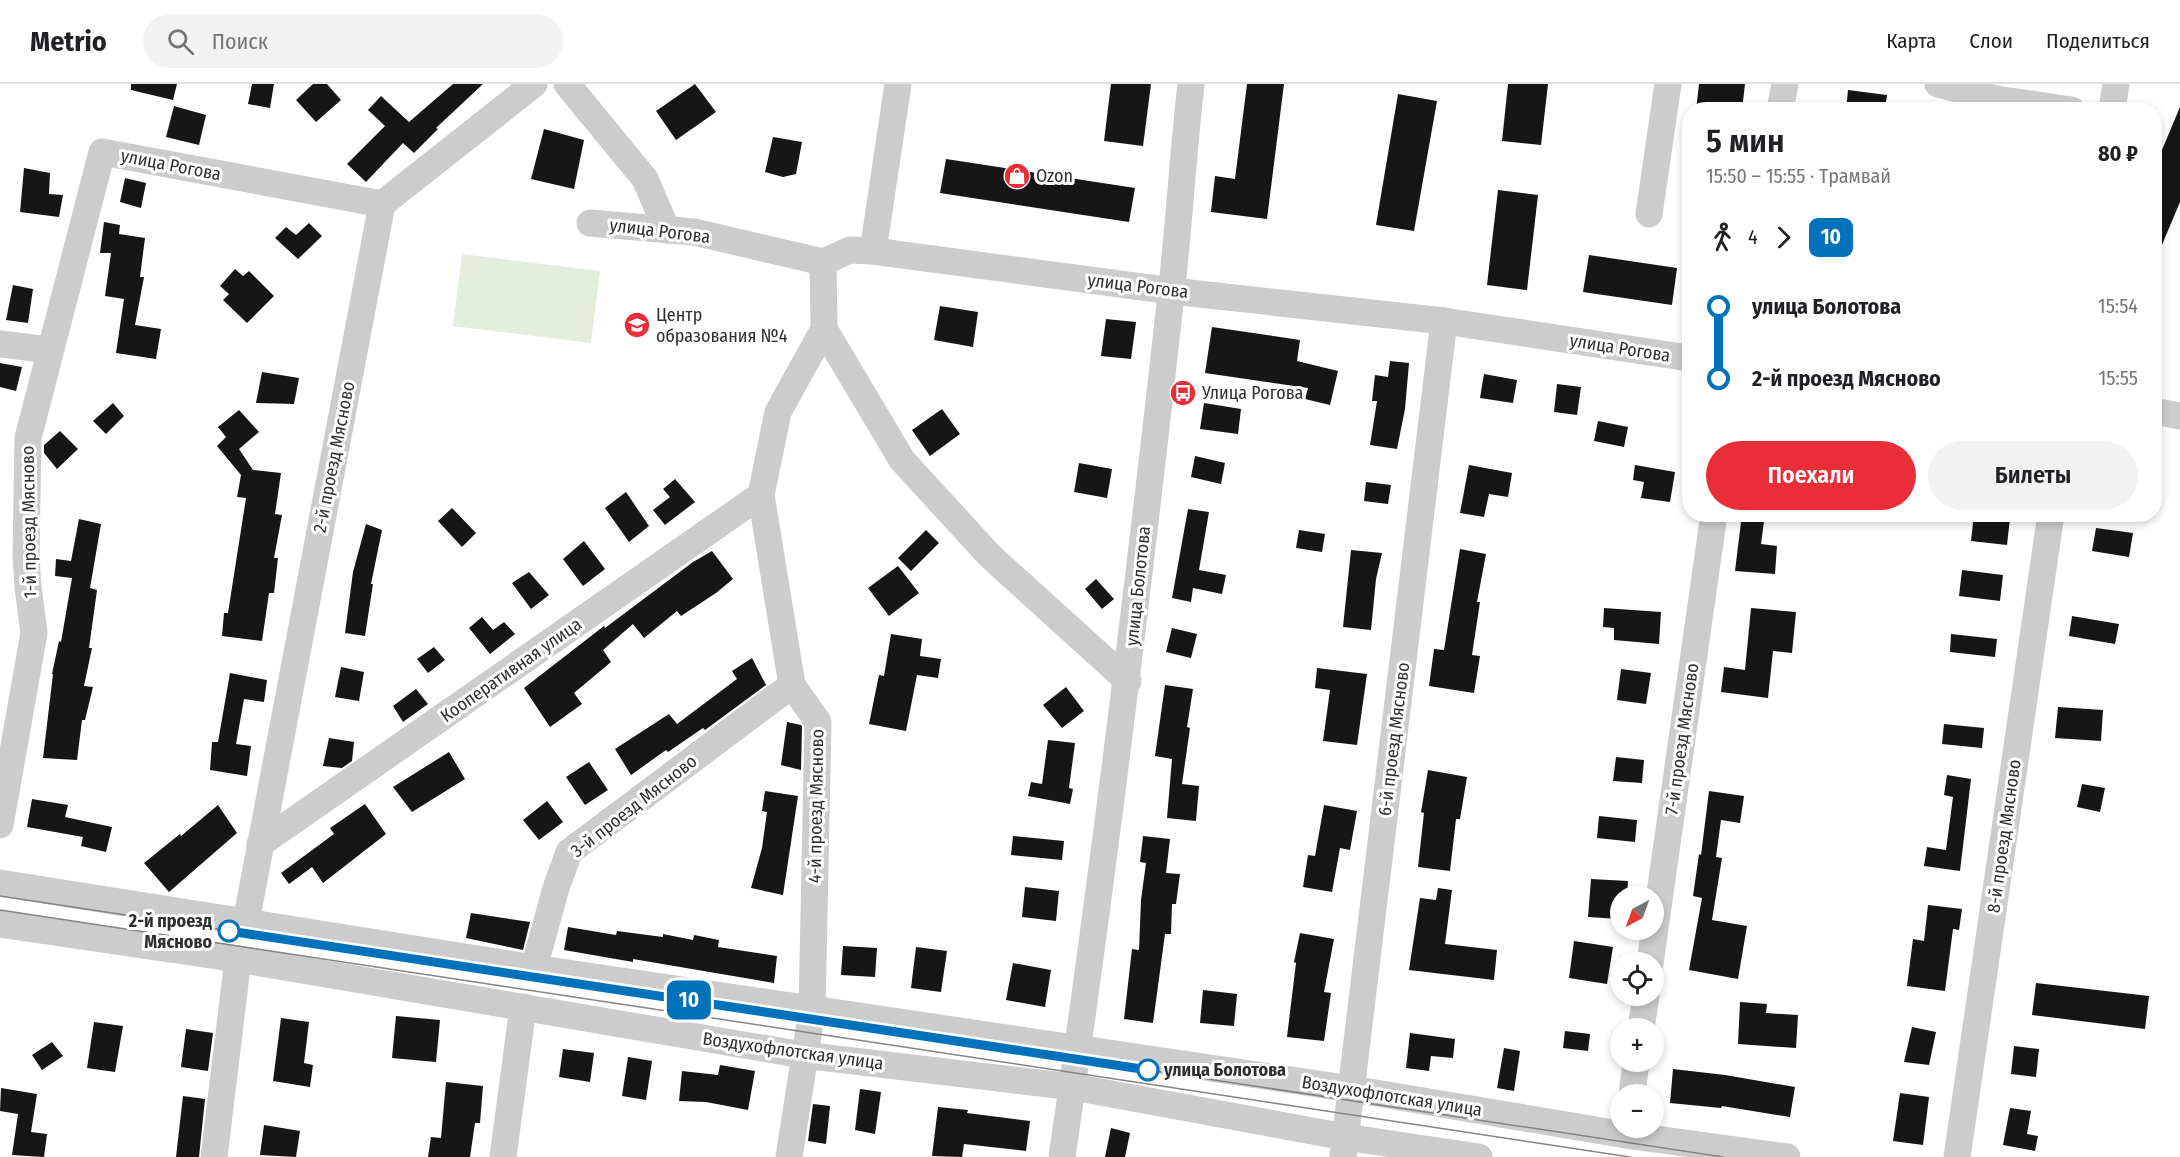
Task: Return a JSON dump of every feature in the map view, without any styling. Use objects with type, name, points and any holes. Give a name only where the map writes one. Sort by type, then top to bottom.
[{"type":"street","points":[[382,204],[534,84]]},
{"type":"street","points":[[567,84],[645,179],[667,230]]},
{"type":"street","points":[[873,251],[898,84]]},
{"type":"street","name":"улица Болотова","points":[[1062,1157],[1079,1049],[1128,681],[1172,291],[1191,84]]},
{"type":"street","points":[[1649,214],[1668,84]]},
{"type":"street","points":[[1782,102],[1785,84]]},
{"type":"street","points":[[1938,84],[1990,102]]},
{"type":"street","points":[[2113,102],[2116,84]]},
{"type":"street","name":"улица Рогова","points":[[102,152],[382,204]]},
{"type":"street","name":"1-й проезд Мясново","points":[[0,825],[34,633],[27,587],[26,556],[28,438],[102,152]]},
{"type":"street","name":"2-й проезд Мясново","points":[[246,921],[382,204]]},
{"type":"street","name":"улица Рогова","points":[[590,223],[693,232],[822,262],[850,250],[873,251],[1172,291],[1444,321],[1682,357]]},
{"type":"street","points":[[822,262],[824,329],[902,460],[990,556],[1128,681]]},
{"type":"street","name":"6-й проезд Мясново","points":[[1344,1147],[1444,321]]},
{"type":"street","name":"4-й проезд Мясново","points":[[789,1157],[803,1055],[812,1010],[819,722],[792,685],[761,495],[778,411],[824,329]]},
{"type":"street","points":[[0,344],[50,350]]},
{"type":"street","points":[[2162,413],[2180,416]]},
{"type":"street","name":"Кооперативная улица","points":[[260,844],[761,495]]},
{"type":"street","name":"7-й проезд Мясново","points":[[1652,952],[1713,522]]},
{"type":"street","name":"8-й проезд Мясново","points":[[1957,1157],[2050,522]]},
{"type":"street","name":"3-й проезд Мясново","points":[[534,968],[556,888],[569,852],[792,685]]},
{"type":"street","name":"Воздухофлотская улица","points":[[0,883],[534,968],[1352,1089],[1625,1140],[1787,1157]]},
{"type":"street","name":"Воздухофлотская улица","points":[[0,924],[238,959],[803,1055],[1072,1087],[1344,1147],[1479,1157]]},
{"type":"street","points":[[214,1157],[238,959]]},
{"type":"street","points":[[502,1157],[523,1006]]},
{"type":"green space","points":[[462,254],[600,271],[591,343],[453,326]]},
{"type":"building","points":[[131,84],[177,84],[173,100],[131,90]]},
{"type":"building","points":[[252,84],[274,84],[270,108],[248,104]]},
{"type":"building","points":[[313,84],[327,84],[341,100],[316,122],[296,100]]},
{"type":"building","points":[[453,84],[483,84],[436,128],[438,129],[414,153],[403,143],[366,182],[347,164],[385,126],[368,110],[381,96],[409,122]]},
{"type":"building","points":[[695,84],[716,112],[676,140],[656,111]]},
{"type":"building","points":[[1111,84],[1151,84],[1143,146],[1104,141]]},
{"type":"building","points":[[1247,84],[1284,84],[1267,219],[1211,212],[1215,176],[1235,179]]},
{"type":"building","points":[[1508,84],[1548,84],[1541,145],[1502,141]]},
{"type":"building","points":[[1699,84],[1745,84],[1743,102],[1697,102]]},
{"type":"building","points":[[1848,90],[1887,95],[1886,102],[1847,102]]},
{"type":"building","points":[[1398,94],[1437,101],[1414,231],[1376,225]]},
{"type":"building","points":[[174,106],[206,115],[199,145],[166,137]]},
{"type":"building","points":[[2180,107],[2180,202],[2162,245],[2162,150]]},
{"type":"building","points":[[544,129],[584,140],[574,189],[531,179]]},
{"type":"building","points":[[773,137],[802,142],[796,174],[783,177],[765,172]]},
{"type":"building","points":[[946,159],[1135,188],[1129,222],[940,193]]},
{"type":"building","points":[[24,168],[50,173],[49,194],[63,195],[59,217],[20,212]]},
{"type":"building","points":[[125,178],[146,183],[141,208],[120,202]]},
{"type":"building","points":[[1498,190],[1538,195],[1527,290],[1487,285]]},
{"type":"building","points":[[104,222],[120,225],[119,234],[145,238],[140,277],[144,277],[135,325],[161,329],[156,359],[116,353],[124,299],[105,296],[111,253],[100,253]]},
{"type":"building","points":[[309,223],[322,236],[298,259],[275,238],[286,227],[296,235]]},
{"type":"building","points":[[1589,255],[1677,268],[1672,305],[1583,292]]},
{"type":"building","points":[[235,269],[243,276],[249,271],[274,296],[247,323],[223,300],[229,294],[220,286]]},
{"type":"building","points":[[13,285],[33,289],[28,323],[6,320]]},
{"type":"building","points":[[940,306],[978,312],[973,347],[934,340]]},
{"type":"building","points":[[1106,319],[1136,322],[1131,359],[1101,356]]},
{"type":"building","points":[[1212,327],[1300,340],[1297,361],[1338,371],[1330,405],[1305,399],[1308,388],[1205,373]]},
{"type":"building","points":[[1390,361],[1409,363],[1405,409],[1397,449],[1370,445],[1377,401],[1372,401],[1375,375],[1388,377]]},
{"type":"building","points":[[0,363],[22,367],[16,391],[0,387]]},
{"type":"building","points":[[262,372],[299,378],[294,404],[256,403]]},
{"type":"building","points":[[1484,374],[1517,380],[1513,403],[1480,398]]},
{"type":"building","points":[[1557,384],[1581,387],[1577,415],[1554,412]]},
{"type":"building","points":[[113,403],[124,416],[106,434],[93,421]]},
{"type":"building","points":[[1204,403],[1241,409],[1238,434],[1200,429]]},
{"type":"building","points":[[942,409],[960,434],[930,456],[912,430]]},
{"type":"building","points":[[239,410],[259,432],[239,449],[253,470],[281,473],[275,514],[282,515],[274,558],[278,558],[274,593],[269,593],[262,641],[222,636],[224,613],[228,613],[246,498],[237,497],[241,475],[217,446],[226,437],[218,427]]},
{"type":"building","points":[[1598,421],[1628,427],[1624,447],[1594,441]]},
{"type":"building","points":[[60,431],[78,449],[57,469],[44,453],[44,445]]},
{"type":"building","points":[[1195,456],[1225,463],[1221,484],[1191,477]]},
{"type":"building","points":[[1079,463],[1112,469],[1107,498],[1074,492]]},
{"type":"building","points":[[1469,465],[1512,473],[1508,497],[1489,494],[1484,517],[1460,513]]},
{"type":"building","points":[[1635,465],[1675,472],[1670,502],[1641,498],[1644,482],[1633,480]]},
{"type":"building","points":[[675,479],[695,502],[665,525],[653,510],[670,497],[663,489]]},
{"type":"building","points":[[1366,482],[1391,485],[1388,504],[1364,501]]},
{"type":"building","points":[[626,492],[649,526],[629,542],[605,508]]},
{"type":"building","points":[[452,508],[476,533],[462,547],[438,521]]},
{"type":"building","points":[[1188,509],[1209,512],[1199,570],[1226,575],[1222,594],[1193,588],[1191,602],[1172,598]]},
{"type":"building","points":[[79,519],[101,524],[90,588],[97,590],[89,648],[92,648],[84,686],[93,687],[85,720],[82,720],[77,760],[43,758],[52,674],[59,641],[61,642],[72,578],[55,576],[56,559],[71,561]]},
{"type":"building","points":[[1741,522],[1764,522],[1761,544],[1777,546],[1775,574],[1735,571]]},
{"type":"building","points":[[1973,522],[2010,522],[2007,545],[1971,541]]},
{"type":"building","points":[[366,524],[382,530],[371,584],[373,584],[365,636],[345,633],[353,572]]},
{"type":"building","points":[[2096,528],[2133,533],[2129,557],[2092,551]]},
{"type":"building","points":[[926,530],[939,543],[911,571],[898,558]]},
{"type":"building","points":[[1299,530],[1325,534],[1322,552],[1296,548]]},
{"type":"building","points":[[584,541],[605,569],[583,586],[563,559]]},
{"type":"building","points":[[1460,549],[1486,554],[1477,602],[1480,602],[1472,655],[1480,656],[1474,693],[1429,686],[1434,649],[1444,650]]},
{"type":"building","points":[[1351,550],[1382,553],[1376,579],[1371,630],[1343,627]]},
{"type":"building","points":[[712,551],[733,579],[681,616],[677,611],[644,638],[633,624],[603,650],[611,662],[574,693],[582,704],[550,727],[524,688],[604,626],[605,628],[693,562]]},
{"type":"building","points":[[898,566],[919,593],[889,616],[868,588]]},
{"type":"building","points":[[1962,570],[2003,575],[2000,601],[1959,596]]},
{"type":"building","points":[[529,572],[549,595],[531,609],[512,583]]},
{"type":"building","points":[[1096,579],[1114,599],[1102,609],[1085,589]]},
{"type":"building","points":[[1604,608],[1661,612],[1659,644],[1614,640],[1614,628],[1603,627]]},
{"type":"building","points":[[1751,608],[1796,612],[1792,653],[1773,651],[1768,698],[1721,692],[1724,667],[1745,670]]},
{"type":"building","points":[[2072,616],[2119,624],[2115,644],[2069,636]]},
{"type":"building","points":[[482,617],[493,630],[504,622],[515,634],[490,654],[469,628]]},
{"type":"building","points":[[1172,628],[1197,634],[1191,658],[1166,652]]},
{"type":"building","points":[[891,634],[922,639],[920,656],[941,659],[938,678],[917,675],[906,731],[869,724],[879,675],[884,676]]},
{"type":"building","points":[[1951,634],[1997,639],[1995,657],[1950,652]]},
{"type":"building","points":[[434,647],[445,660],[428,673],[417,659]]},
{"type":"building","points":[[752,658],[766,685],[705,730],[703,728],[668,752],[666,750],[631,775],[615,749],[669,714],[677,724],[737,679],[732,671]]},
{"type":"building","points":[[341,667],[364,672],[359,701],[335,697]]},
{"type":"building","points":[[1317,668],[1367,674],[1357,745],[1323,741],[1330,690],[1315,688]]},
{"type":"building","points":[[1621,669],[1651,673],[1646,704],[1617,700]]},
{"type":"building","points":[[230,673],[267,680],[264,702],[244,699],[236,744],[251,746],[247,776],[210,770],[212,742],[218,742]]},
{"type":"building","points":[[1165,685],[1193,689],[1182,784],[1199,786],[1196,821],[1167,818],[1172,759],[1155,756]]},
{"type":"building","points":[[1066,687],[1084,711],[1062,728],[1043,705]]},
{"type":"building","points":[[416,689],[428,704],[403,722],[393,706]]},
{"type":"building","points":[[2058,707],[2103,710],[2101,741],[2055,738]]},
{"type":"building","points":[[787,722],[802,727],[801,770],[781,765]]},
{"type":"building","points":[[1944,724],[1984,728],[1982,748],[1942,744]]},
{"type":"building","points":[[329,738],[354,742],[352,761],[342,768],[323,766]]},
{"type":"building","points":[[1048,740],[1075,743],[1069,788],[1073,789],[1070,804],[1028,796],[1031,782],[1042,784]]},
{"type":"building","points":[[449,752],[465,779],[412,812],[393,787]]},
{"type":"building","points":[[1616,757],[1644,760],[1642,783],[1613,781]]},
{"type":"building","points":[[589,762],[608,790],[585,805],[566,777]]},
{"type":"building","points":[[1428,770],[1467,777],[1460,819],[1456,819],[1450,871],[1418,867],[1424,813],[1421,812]]},
{"type":"building","points":[[1947,775],[1971,779],[1960,871],[1924,866],[1927,847],[1946,850],[1953,797],[1944,795]]},
{"type":"building","points":[[2082,784],[2105,788],[2100,812],[2077,807]]},
{"type":"building","points":[[765,791],[798,796],[783,895],[751,888],[762,848],[767,812],[762,811]]},
{"type":"building","points":[[1709,791],[1744,796],[1740,823],[1721,820],[1716,857],[1722,858],[1712,920],[1747,926],[1738,979],[1689,970],[1702,898],[1693,896]]},
{"type":"building","points":[[32,799],[68,805],[65,817],[112,827],[106,852],[81,846],[83,837],[27,827]]},
{"type":"building","points":[[547,801],[563,822],[539,840],[523,820]]},
{"type":"building","points":[[365,804],[386,834],[323,883],[312,867],[289,884],[281,873],[334,834],[330,828]]},
{"type":"building","points":[[218,805],[237,833],[169,892],[144,863]]},
{"type":"building","points":[[1324,805],[1357,811],[1350,850],[1340,848],[1332,892],[1303,887],[1308,855],[1315,856]]},
{"type":"building","points":[[1599,816],[1637,820],[1635,842],[1597,838]]},
{"type":"building","points":[[1013,836],[1064,841],[1062,860],[1011,855]]},
{"type":"building","points":[[1143,836],[1170,839],[1166,873],[1180,874],[1176,904],[1172,904],[1171,934],[1165,934],[1153,1023],[1124,1019],[1132,949],[1139,950],[1141,900],[1146,863],[1140,862]]},
{"type":"building","points":[[1591,879],[1628,881],[1628,886],[1610,886],[1610,918],[1588,917]]},
{"type":"building","points":[[1025,887],[1059,891],[1056,921],[1022,917]]},
{"type":"building","points":[[1438,888],[1452,890],[1445,944],[1497,950],[1494,980],[1409,970],[1420,898],[1436,900]]},
{"type":"building","points":[[1928,905],[1962,909],[1959,930],[1953,929],[1945,991],[1907,986],[1913,939],[1924,941]]},
{"type":"building","points":[[471,913],[530,922],[523,950],[466,938]]},
{"type":"building","points":[[568,927],[616,935],[617,931],[663,937],[663,934],[693,940],[694,935],[719,940],[718,947],[777,956],[774,983],[633,959],[633,962],[564,950]]},
{"type":"building","points":[[1300,933],[1334,939],[1324,992],[1331,993],[1324,1041],[1287,1037],[1296,963],[1294,962]]},
{"type":"building","points":[[1574,941],[1613,947],[1612,952],[1610,952],[1607,984],[1569,978]]},
{"type":"building","points":[[843,946],[877,948],[875,977],[841,975]]},
{"type":"building","points":[[916,947],[947,951],[941,992],[911,988]]},
{"type":"building","points":[[1013,963],[1051,970],[1045,1007],[1006,1000]]},
{"type":"building","points":[[2036,983],[2149,996],[2145,1029],[2032,1015]]},
{"type":"building","points":[[1203,990],[1237,994],[1234,1026],[1200,1023]]},
{"type":"building","points":[[1740,1002],[1767,1004],[1766,1013],[1798,1015],[1796,1048],[1738,1044]]},
{"type":"building","points":[[396,1016],[440,1020],[436,1062],[392,1058]]},
{"type":"building","points":[[281,1018],[309,1022],[304,1063],[313,1065],[310,1087],[273,1081]]},
{"type":"building","points":[[94,1022],[123,1026],[115,1072],[87,1068]]},
{"type":"building","points":[[1912,1027],[1936,1032],[1929,1065],[1904,1062]]},
{"type":"building","points":[[186,1029],[213,1033],[208,1071],[181,1067]]},
{"type":"building","points":[[1565,1031],[1590,1034],[1588,1051],[1563,1048]]},
{"type":"building","points":[[1410,1033],[1455,1039],[1453,1058],[1431,1056],[1429,1071],[1406,1068]]},
{"type":"building","points":[[52,1042],[63,1056],[42,1070],[32,1055]]},
{"type":"building","points":[[2014,1046],[2039,1049],[2036,1077],[2011,1074]]},
{"type":"building","points":[[1504,1048],[1520,1051],[1514,1091],[1497,1088]]},
{"type":"building","points":[[563,1049],[594,1053],[590,1082],[559,1077]]},
{"type":"building","points":[[628,1057],[652,1061],[646,1100],[622,1096]]},
{"type":"building","points":[[720,1065],[755,1071],[748,1110],[706,1102],[679,1101],[682,1071],[718,1075]]},
{"type":"building","points":[[1673,1069],[1795,1087],[1790,1117],[1722,1106],[1721,1108],[1670,1103]]},
{"type":"building","points":[[446,1082],[483,1086],[480,1123],[475,1123],[470,1157],[428,1157],[431,1137],[441,1138]]},
{"type":"building","points":[[1,1088],[37,1094],[31,1132],[47,1134],[44,1157],[12,1155],[18,1114],[0,1111]]},
{"type":"building","points":[[860,1089],[881,1092],[875,1134],[855,1130]]},
{"type":"building","points":[[1900,1093],[1929,1097],[1923,1145],[1893,1141]]},
{"type":"building","points":[[183,1096],[205,1099],[199,1157],[176,1157]]},
{"type":"building","points":[[813,1104],[830,1106],[826,1144],[808,1141]]},
{"type":"building","points":[[938,1107],[1030,1121],[1026,1151],[964,1144],[962,1157],[932,1156]]},
{"type":"building","points":[[2010,1108],[2031,1111],[2027,1134],[2038,1136],[2035,1151],[2003,1145]]},
{"type":"building","points":[[264,1125],[300,1131],[296,1157],[260,1155]]},
{"type":"building","points":[[1111,1128],[1130,1133],[1125,1157],[1105,1157]]},
{"type":"tram line","points":[[0,896],[1723,1157]]},
{"type":"tram line","points":[[0,910],[1630,1157]]},
{"type":"tram line","name":"10","points":[[229,931],[1148,1070]]},
{"type":"place","name":"Ozon","points":[[1017,176]]},
{"type":"place","name":"Центр образования №4","points":[[637,325]]},
{"type":"place","name":"Улица Рогова","points":[[1183,393]]},
{"type":"place","name":"2-й проезд Мясново","points":[[229,931]]},
{"type":"place","name":"улица Болотова","points":[[1148,1070]]}]
